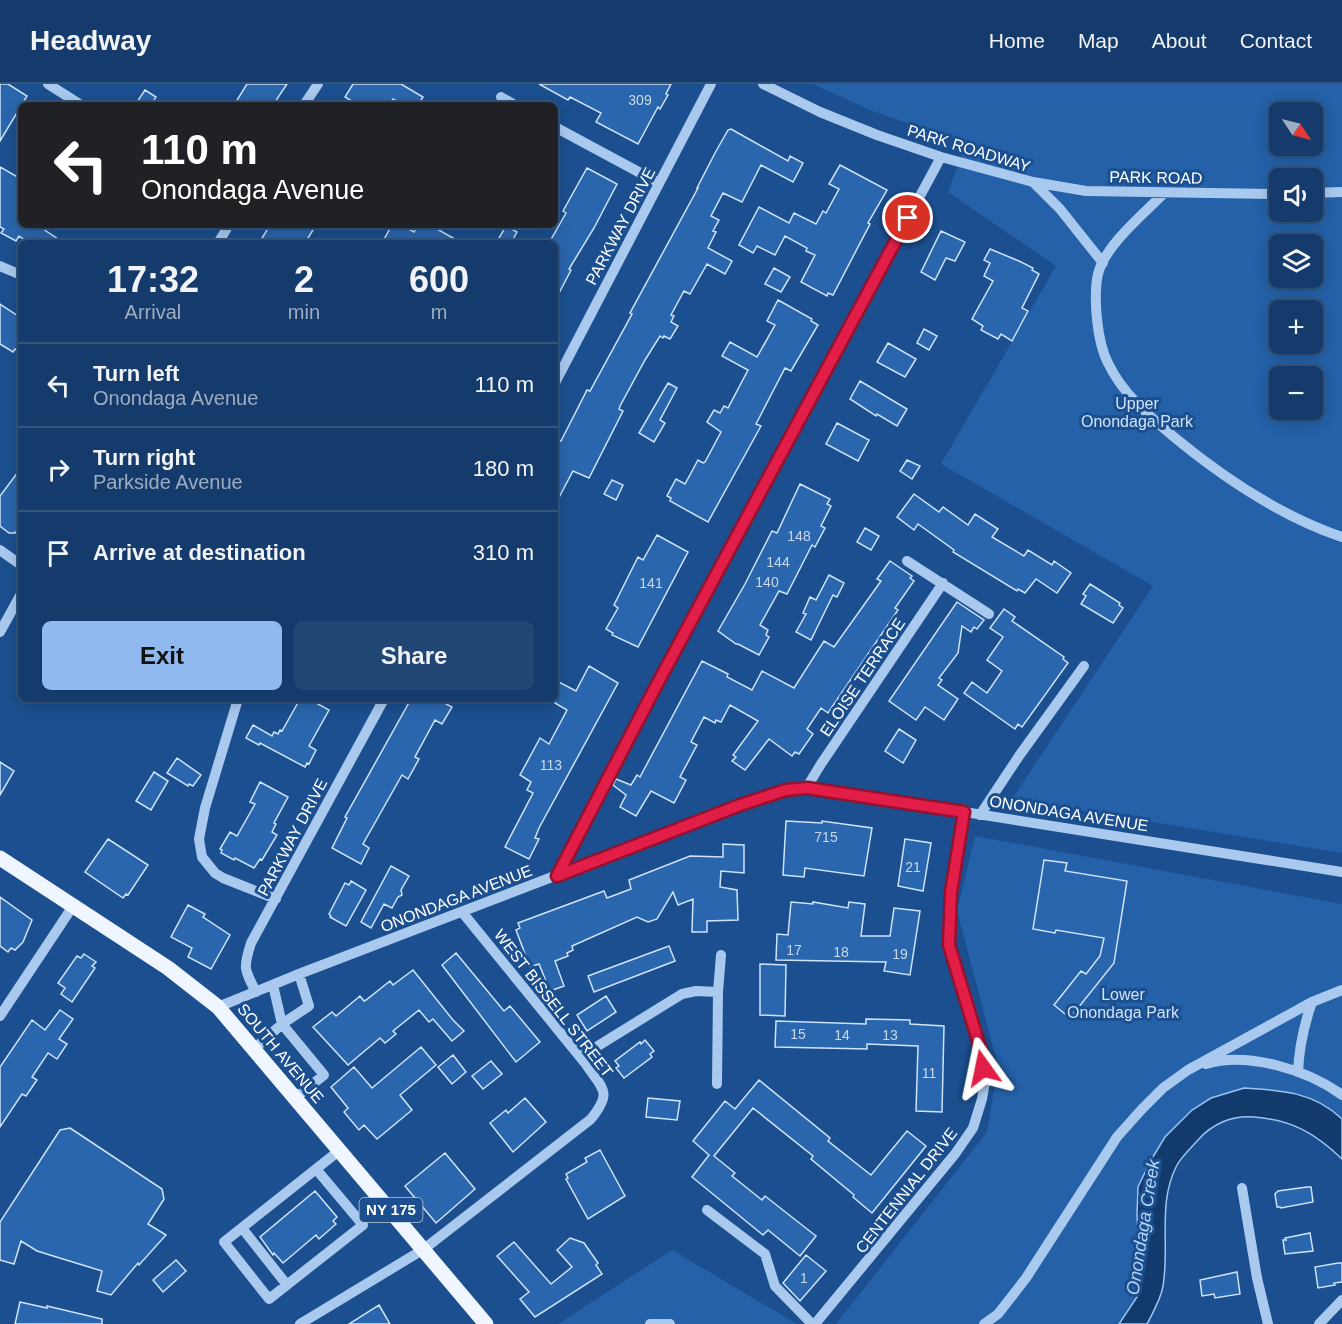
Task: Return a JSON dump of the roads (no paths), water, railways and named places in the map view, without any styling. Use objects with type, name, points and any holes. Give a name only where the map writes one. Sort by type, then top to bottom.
[{"type":"main road","name":"SOUTH AVENUE","points":[[0,858],[168,968],[218,1007],[486,1324]]},
{"type":"street","points":[[48,84],[76,102]]},
{"type":"street","points":[[306,102],[318,84]]},
{"type":"street","name":"PARKWAY DRIVE","points":[[558,375],[711,84]]},
{"type":"street","name":"PARK ROADWAY","points":[[763,84],[820,112],[877,135],[941,157],[1033,182],[1060,209],[1102,263]]},
{"type":"street","points":[[501,98],[509,102]]},
{"type":"street","points":[[558,129],[659,183]]},
{"type":"street","points":[[557,876],[654,690],[941,157]]},
{"type":"street","name":"PARK ROAD","points":[[1033,182],[1086,191],[1269,194]]},
{"type":"street","points":[[1323,193],[1342,192]]},
{"type":"street","points":[[1164,193],[1111,248],[1102,263],[1097,286],[1098,336],[1108,363],[1127,393],[1212,468],[1258,499],[1324,531],[1342,537]]},
{"type":"street","points":[[0,266],[18,274]]},
{"type":"street","points":[[0,550],[18,563]]},
{"type":"street","points":[[907,561],[989,614]]},
{"type":"street","name":"ELOISE TERRACE","points":[[807,788],[943,584]]},
{"type":"street","points":[[0,632],[18,599]]},
{"type":"street","points":[[980,815],[1084,666]]},
{"type":"street","points":[[237,702],[205,808],[200,839],[202,857],[214,873],[276,899]]},
{"type":"street","name":"PARKWAY DRIVE","points":[[256,992],[245,972],[245,963],[251,943],[382,702]]},
{"type":"street","name":"ONONDAGA AVENUE","points":[[218,1007],[740,805],[786,790],[807,788],[1342,872]]},
{"type":"street","name":"CENTENNIAL DRIVE","points":[[813,1324],[955,1154],[973,1128],[982,1099],[985,1082],[982,1054],[949,945],[951,892],[964,812]]},
{"type":"street","points":[[0,1016],[73,906]]},
{"type":"street","name":"WEST BISSELL STREET","points":[[300,1324],[424,1249],[591,1119],[603,1103],[603,1090],[580,1057],[462,912]]},
{"type":"street","points":[[717,1084],[718,992],[721,955]]},
{"type":"street","points":[[255,1050],[282,1024],[309,1006],[299,974]]},
{"type":"street","points":[[273,985],[282,1024],[324,1075],[295,1098]]},
{"type":"street","points":[[984,1324],[998,1314],[1026,1278],[1117,1137],[1163,1088],[1188,1070],[1243,1038],[1312,1002],[1342,990]]},
{"type":"street","points":[[580,1057],[682,994],[696,991],[718,992]]},
{"type":"street","points":[[1293,1071],[1312,1002]]},
{"type":"street","points":[[1188,1070],[1211,1063],[1233,1060],[1256,1061],[1293,1071],[1342,1095]]},
{"type":"street","points":[[316,1168],[363,1225],[269,1299],[224,1242],[316,1168],[340,1150]]},
{"type":"street","points":[[1242,1188],[1257,1278],[1268,1324]]},
{"type":"street","points":[[707,1210],[765,1254],[775,1287],[813,1324]]},
{"type":"street","points":[[242,1228],[287,1285]]},
{"type":"street","points":[[1319,1324],[1342,1300]]},
{"type":"street","points":[[650,1324],[670,1324]]},
{"type":"water","name":"Onondaga Creek","points":[[1244,1088],[1296,1094],[1331,1110],[1342,1119],[1342,1159],[1312,1135],[1280,1121],[1246,1117],[1230,1119],[1210,1129],[1181,1158],[1171,1179],[1166,1209],[1165,1271],[1157,1305],[1147,1324],[1119,1324],[1137,1297],[1140,1268],[1138,1187],[1151,1160],[1165,1137],[1192,1110],[1211,1098]]},
{"type":"park label","name":"Upper Onondaga Park","points":[[1137,412]]},
{"type":"park label","name":"Lower Onondaga Park","points":[[1123,1003]]}]
